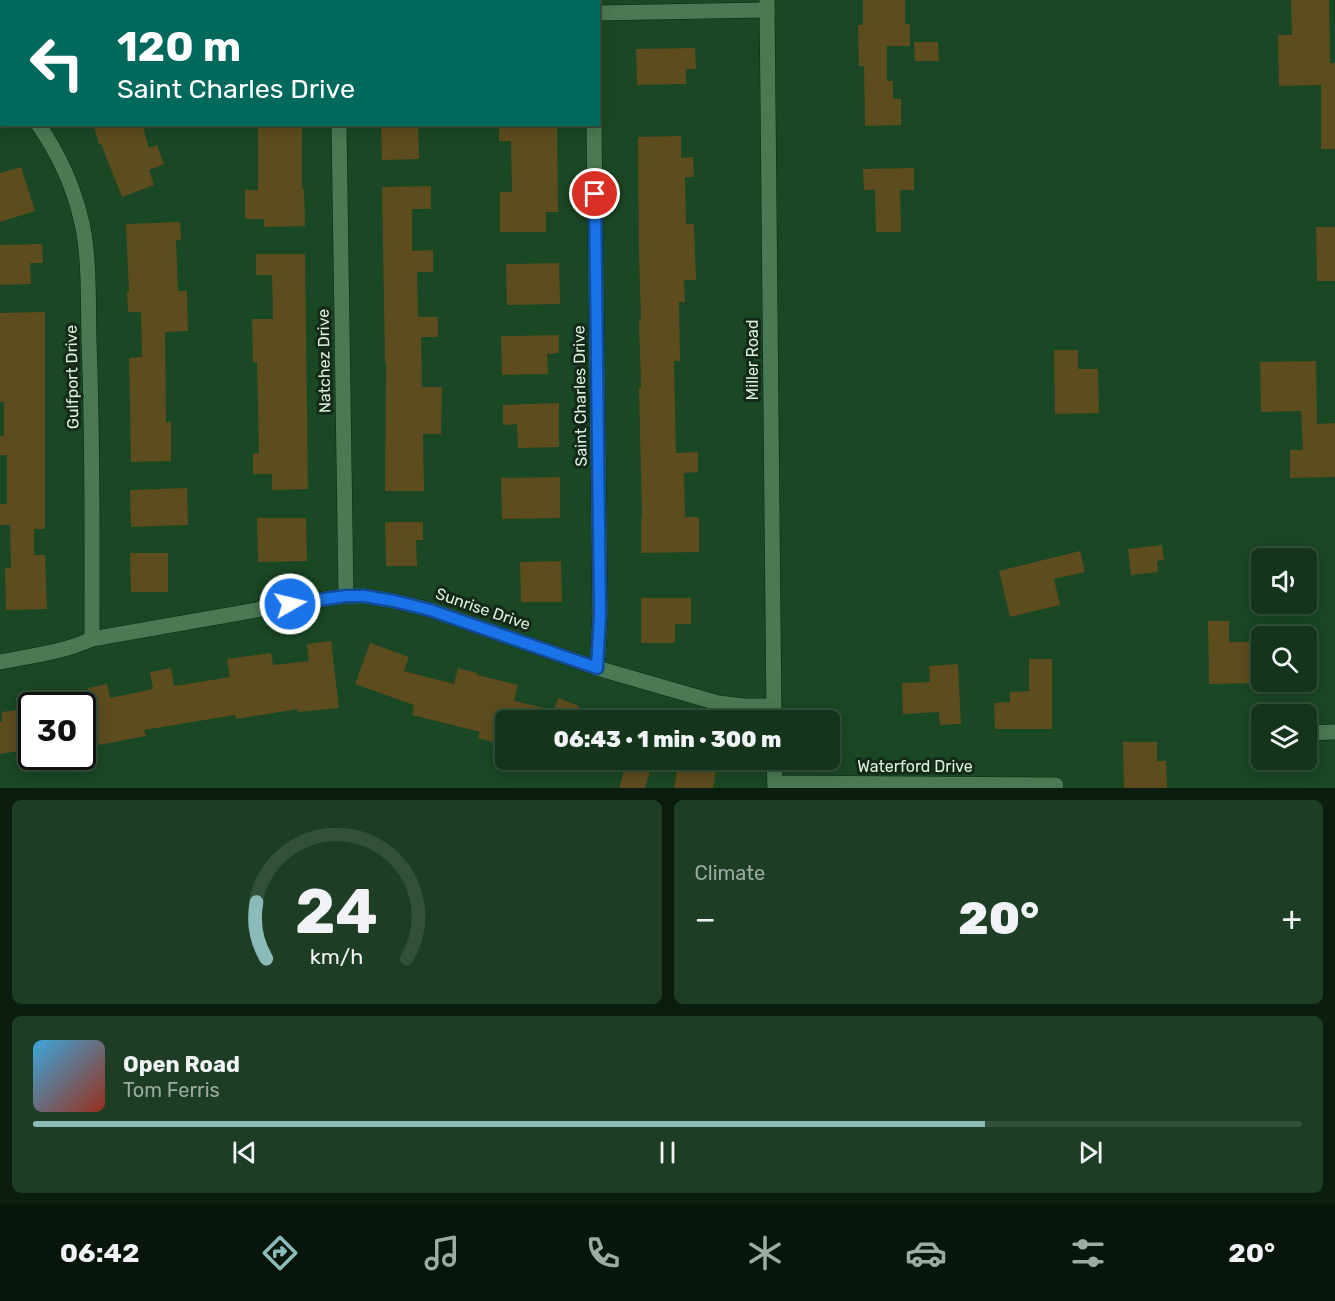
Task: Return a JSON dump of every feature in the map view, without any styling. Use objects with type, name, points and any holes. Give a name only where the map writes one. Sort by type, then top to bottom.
[{"type":"street","points":[[600,13],[767,5]]},
{"type":"street","name":"Miller Road","points":[[767,5],[773,710]]},
{"type":"street","name":"Gulfport Drive","points":[[39,126],[52,144],[72,187],[82,222],[86,259],[91,382],[92,639]]},
{"type":"street","name":"Natchez Drive","points":[[339,126],[346,596]]},
{"type":"street","name":"Saint Charles Drive","points":[[594,126],[600,615],[597,668]]},
{"type":"street","name":"Sunrise Drive","points":[[0,662],[64,650],[92,639],[290,604],[346,596],[364,596],[430,610],[597,668],[718,703],[760,710]]},
{"type":"street","points":[[1317,733],[1335,732]]},
{"type":"street","points":[[774,770],[775,786]]},
{"type":"street","name":"Waterford Drive","points":[[775,786],[1056,785]]},
{"type":"building","points":[[863,0],[905,0],[905,24],[910,24],[910,46],[887,46],[887,81],[893,81],[893,99],[901,99],[901,125],[865,126],[864,66],[859,66],[858,25],[863,25]]},
{"type":"building","points":[[1291,0],[1329,0],[1330,63],[1335,63],[1335,149],[1321,149],[1321,85],[1279,86],[1278,35],[1292,35]]},
{"type":"building","points":[[914,42],[938,42],[939,61],[915,61]]},
{"type":"building","points":[[695,48],[696,69],[686,69],[686,84],[637,85],[636,49]]},
{"type":"building","points":[[94,126],[143,126],[149,148],[157,145],[164,164],[149,170],[154,185],[122,197],[101,144],[99,144]]},
{"type":"building","points":[[258,126],[302,126],[302,189],[304,189],[305,226],[264,227],[264,219],[245,219],[245,190],[258,190]]},
{"type":"building","points":[[381,126],[418,126],[419,159],[382,160]]},
{"type":"building","points":[[499,126],[557,126],[558,212],[546,212],[546,232],[500,232],[500,192],[512,192],[511,141],[499,141]]},
{"type":"building","points":[[681,136],[681,158],[693,157],[694,177],[685,177],[686,224],[694,224],[696,280],[684,280],[685,302],[679,302],[680,361],[674,361],[676,453],[698,452],[698,472],[684,473],[685,517],[699,517],[699,552],[641,553],[638,137]]},
{"type":"building","points":[[21,167],[35,211],[0,222],[0,173]]},
{"type":"building","points":[[914,168],[914,190],[900,190],[901,232],[876,232],[875,190],[864,190],[863,169]]},
{"type":"building","points":[[431,186],[431,209],[412,209],[412,251],[433,250],[433,272],[417,272],[418,317],[438,317],[438,337],[421,337],[422,387],[442,387],[441,434],[423,434],[424,491],[385,491],[386,362],[382,187]]},
{"type":"building","points":[[180,222],[181,240],[176,240],[178,291],[187,291],[188,331],[165,332],[166,422],[171,422],[171,461],[131,462],[129,358],[142,357],[141,312],[128,312],[126,224]]},
{"type":"building","points":[[1316,227],[1335,227],[1335,281],[1317,281]]},
{"type":"building","points":[[42,244],[43,263],[30,263],[31,284],[0,285],[0,245]]},
{"type":"building","points":[[256,254],[305,254],[308,489],[272,490],[272,474],[253,474],[253,453],[259,453],[257,362],[253,362],[252,319],[273,319],[272,275],[256,275]]},
{"type":"building","points":[[559,263],[560,304],[507,305],[506,264]]},
{"type":"building","points":[[45,312],[45,529],[34,529],[34,555],[45,555],[47,609],[6,610],[5,568],[11,568],[10,525],[0,525],[0,504],[7,504],[7,455],[0,455],[0,436],[4,436],[4,402],[0,402],[0,313]]},
{"type":"building","points":[[559,335],[559,353],[547,354],[548,374],[502,375],[501,336]]},
{"type":"building","points":[[1054,350],[1078,350],[1078,369],[1098,369],[1099,413],[1055,414]]},
{"type":"building","points":[[1316,361],[1317,424],[1335,423],[1335,477],[1290,478],[1290,450],[1303,450],[1301,411],[1261,412],[1260,362]]},
{"type":"building","points":[[559,403],[559,447],[518,448],[517,424],[503,425],[503,405]]},
{"type":"building","points":[[560,477],[560,518],[502,519],[501,478]]},
{"type":"building","points":[[187,488],[188,525],[131,527],[130,490]]},
{"type":"building","points":[[257,518],[306,518],[307,561],[258,562]]},
{"type":"building","points":[[385,522],[423,522],[423,540],[416,540],[417,566],[386,566]]},
{"type":"building","points":[[1162,545],[1164,560],[1157,561],[1158,572],[1131,575],[1128,549]]},
{"type":"building","points":[[1080,551],[1085,572],[1054,579],[1060,605],[1010,617],[999,571]]},
{"type":"building","points":[[130,553],[168,553],[168,592],[131,592]]},
{"type":"building","points":[[561,561],[562,602],[521,602],[520,562]]},
{"type":"building","points":[[641,598],[691,598],[691,624],[675,624],[675,643],[641,643]]},
{"type":"building","points":[[1208,621],[1229,621],[1229,642],[1251,642],[1251,683],[1209,684]]},
{"type":"building","points":[[331,641],[339,708],[298,712],[298,709],[236,719],[235,715],[144,730],[146,736],[99,745],[96,729],[96,692],[89,692],[88,688],[107,684],[110,698],[153,689],[150,672],[171,668],[174,686],[230,677],[227,659],[271,653],[273,665],[309,661],[307,644]]},
{"type":"building","points":[[370,643],[409,657],[404,671],[454,684],[458,668],[518,685],[514,701],[554,710],[495,710],[495,742],[478,738],[480,732],[412,715],[414,705],[355,684]]},
{"type":"building","points":[[1029,659],[1052,659],[1052,729],[995,729],[994,703],[1010,702],[1010,692],[1029,691]]},
{"type":"building","points":[[958,664],[961,724],[940,725],[939,712],[903,714],[902,683],[930,682],[929,666]]},
{"type":"building","points":[[558,698],[579,706],[578,710],[554,710]]},
{"type":"building","points":[[18,710],[18,751],[0,754],[2,712]]},
{"type":"building","points":[[1123,742],[1157,742],[1157,761],[1166,761],[1167,788],[1124,788]]},
{"type":"building","points":[[621,770],[651,770],[645,788],[619,788],[624,771]]},
{"type":"building","points":[[677,770],[716,770],[713,788],[674,788]]},
{"type":"route","points":[[290,604],[346,596],[364,596],[394,601],[430,610],[597,668],[600,615],[595,194]]}]
